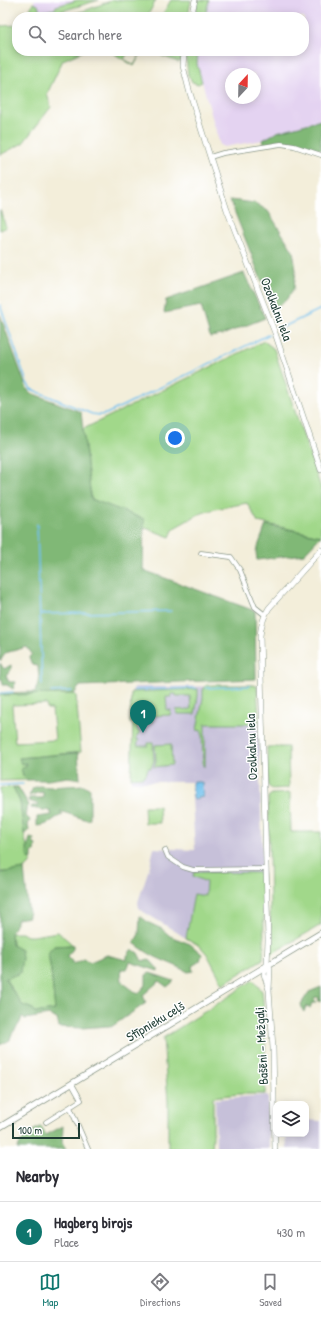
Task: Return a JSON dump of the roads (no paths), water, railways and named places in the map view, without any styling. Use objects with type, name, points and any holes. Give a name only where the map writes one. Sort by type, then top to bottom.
[{"type":"main road","name":"Stīpnieku ceļš","points":[[0,1127],[321,933]]},
{"type":"street","points":[[192,12],[195,0]]},
{"type":"street","name":"Ozolkalnu iela","points":[[184,56],[184,66],[189,90],[227,210],[275,333],[321,470]]},
{"type":"street","points":[[210,157],[223,153],[281,144],[294,146],[321,155]]},
{"type":"street","name":"Ozolkalnu iela","points":[[267,965],[268,940],[260,636],[261,627],[265,615],[281,594],[321,550]]},
{"type":"street","points":[[201,553],[230,557],[240,570],[252,603],[265,615]]},
{"type":"street","points":[[165,850],[168,857],[184,867],[193,870],[266,869]]},
{"type":"street","name":"Bašēni – Mežgaļi","points":[[267,965],[270,968],[268,990],[273,1048],[275,1149]]},
{"type":"street","points":[[46,1122],[81,1100],[72,1084]]},
{"type":"street","points":[[70,1107],[88,1149]]},
{"type":"water","points":[[193,782],[202,783],[203,797],[193,798]]},
{"type":"waterway","points":[[0,305],[27,383],[31,389],[92,414],[100,415],[106,414],[270,334]]},
{"type":"waterway","points":[[281,328],[321,309]]},
{"type":"waterway","points":[[37,524],[42,685]]},
{"type":"waterway","points":[[40,614],[171,611]]},
{"type":"waterway","points":[[206,688],[250,686]]},
{"type":"waterway","points":[[134,690],[196,688]]},
{"type":"waterway","points":[[51,692],[72,691]]},
{"type":"waterway","points":[[0,693],[13,692]]},
{"type":"waterway","points":[[0,785],[23,784]]},
{"type":"place","name":"Hagberg birojs","points":[[143,733]]}]
